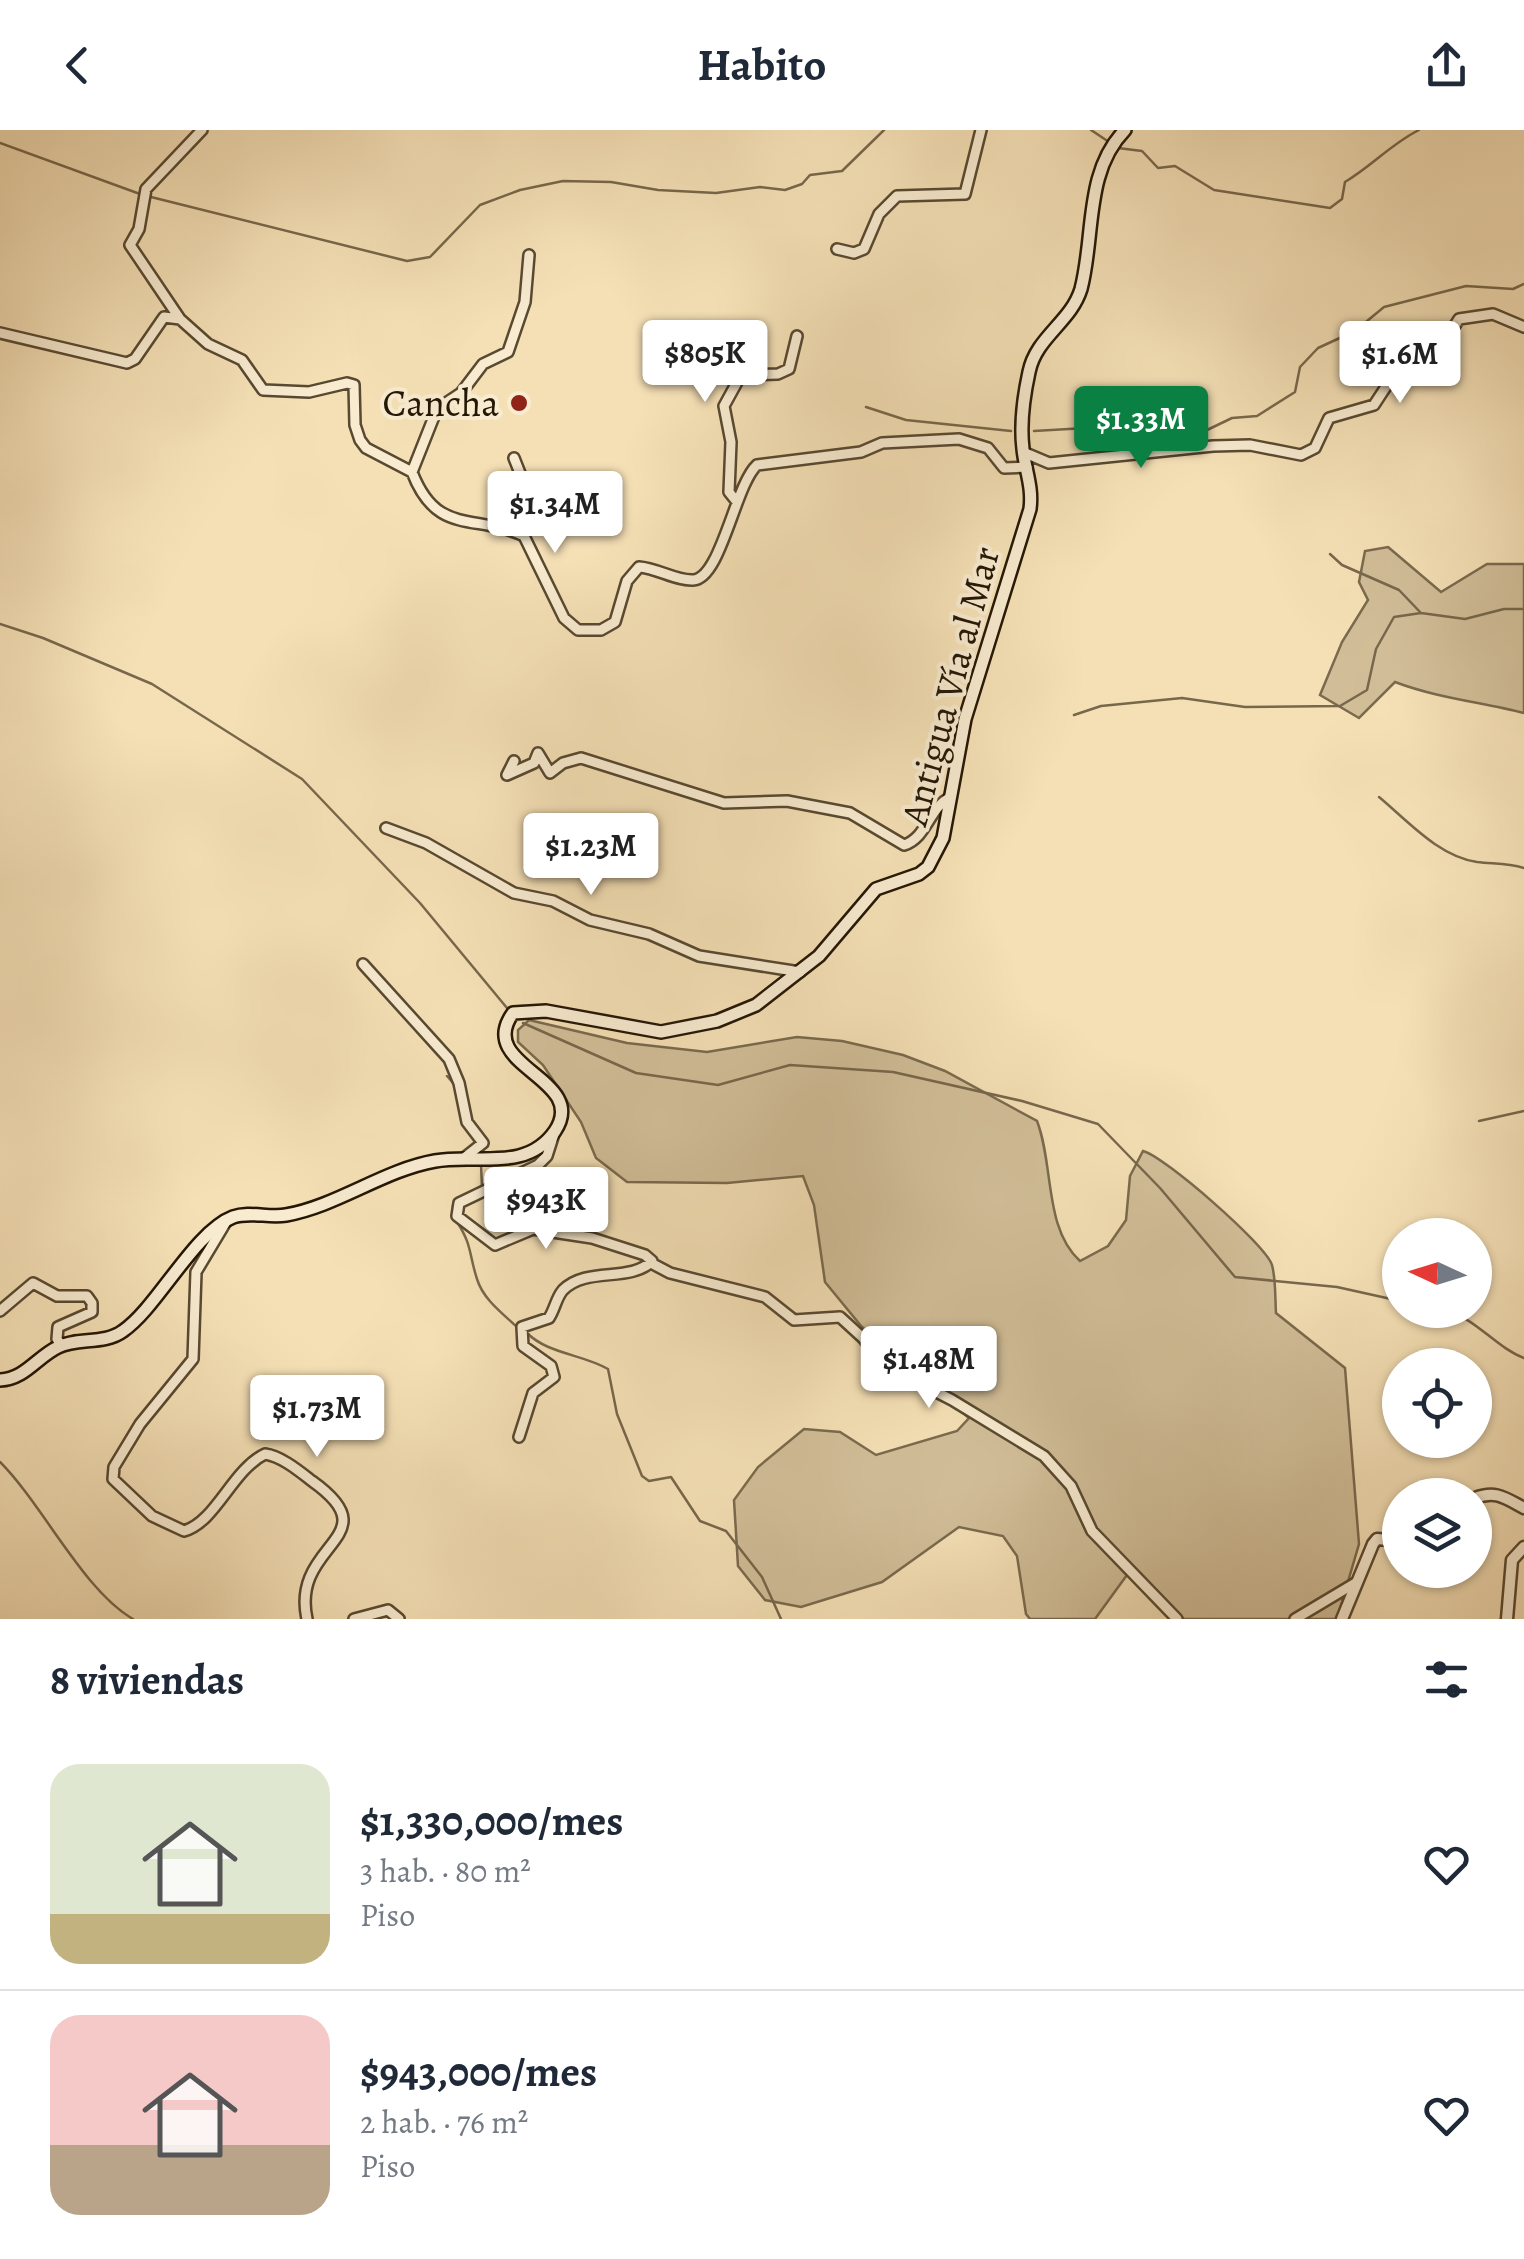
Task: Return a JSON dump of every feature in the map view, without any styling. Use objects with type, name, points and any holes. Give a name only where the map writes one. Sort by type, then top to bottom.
[{"type":"main road","name":"Antigua Vía al Mar","points":[[554,1131],[561,1112],[556,1095],[518,1062],[505,1043],[504,1032],[514,1013],[546,1011],[645,1031],[679,1031],[756,1006],[841,934],[876,889],[928,867],[943,838],[965,720],[1030,509],[1028,467],[1023,452],[1028,372],[1035,352],[1070,311],[1080,289],[1103,160],[1109,146],[1125,130]]},
{"type":"main road","points":[[0,1380],[24,1372],[61,1345],[122,1332],[189,1256],[228,1220],[297,1212],[434,1161],[516,1158],[554,1131]]},
{"type":"street","points":[[202,130],[146,188],[139,229],[130,246],[180,319],[208,344],[242,360],[262,390],[309,392],[347,383],[354,386],[355,425],[360,440],[366,448],[412,472],[418,488],[438,513],[524,536]]},
{"type":"street","points":[[837,250],[854,253],[864,249],[879,214],[898,196],[965,194],[981,130]]},
{"type":"street","points":[[412,472],[437,410],[461,393],[483,364],[508,352],[524,302],[529,255]]},
{"type":"street","points":[[1023,452],[1049,463],[1110,454],[1226,446],[1301,455],[1314,448],[1329,418],[1374,405],[1396,373],[1432,362],[1460,319],[1493,314],[1524,327]]},
{"type":"street","points":[[0,333],[127,363],[135,358],[164,317],[180,319]]},
{"type":"street","points":[[738,502],[729,492],[731,442],[724,406],[742,374],[778,374],[789,369],[797,336]]},
{"type":"street","points":[[514,458],[529,496],[524,536],[567,623],[578,630],[600,630],[618,618],[627,582],[639,567],[692,580],[704,575],[757,466],[861,452],[882,444],[973,441],[988,448],[1004,468],[1028,467]]},
{"type":"street","points":[[514,761],[508,776],[534,764],[538,752],[550,773],[563,763],[582,758],[724,803],[786,801],[850,814],[904,845],[914,842],[939,805],[951,797]]},
{"type":"street","points":[[386,828],[426,843],[514,893],[553,901],[590,920],[649,934],[699,956],[800,972]]},
{"type":"street","points":[[363,964],[449,1059],[467,1122],[483,1143],[462,1159]]},
{"type":"street","points":[[554,1131],[547,1156],[538,1164],[459,1203],[457,1216],[495,1245],[526,1231],[542,1230],[592,1238],[649,1256],[651,1263]]},
{"type":"street","points":[[228,1220],[196,1272],[193,1358],[140,1424],[114,1468],[112,1479],[152,1516],[184,1531],[196,1527],[244,1469],[265,1454],[326,1490],[338,1500],[344,1520],[340,1534],[306,1579],[307,1619]]},
{"type":"street","points":[[519,1437],[533,1394],[554,1377],[551,1366],[523,1346],[522,1327],[549,1318],[560,1293],[575,1281],[651,1263],[670,1273],[764,1296],[794,1320],[840,1317],[884,1365],[1033,1448],[1072,1486],[1092,1531],[1177,1619]]},
{"type":"street","points":[[0,1312],[32,1283],[57,1296],[86,1296],[92,1303],[92,1312],[58,1327],[56,1338],[61,1345]]},
{"type":"street","points":[[1492,1494],[1524,1508]]},
{"type":"street","points":[[1342,1619],[1378,1539],[1382,1540]]},
{"type":"street","points":[[1508,1619],[1512,1560],[1524,1547]]},
{"type":"street","points":[[1295,1619],[1357,1582]]},
{"type":"street","points":[[354,1619],[388,1610],[399,1619]]},
{"type":"shaded area","points":[[1388,547],[1441,592],[1487,564],[1524,564],[1524,713],[1395,682],[1359,718],[1320,695],[1342,642],[1368,600],[1359,582],[1365,551]]},
{"type":"shaded area","points":[[529,1020],[627,1043],[707,1052],[797,1037],[842,1041],[903,1055],[945,1071],[1037,1121],[1060,1232],[1080,1261],[1108,1246],[1126,1220],[1130,1176],[1143,1151],[1171,1168],[1234,1221],[1266,1255],[1272,1265],[1276,1313],[1345,1368],[1359,1544],[1337,1619],[1184,1619],[1140,1573],[1127,1575],[1095,1619],[1030,1619],[1017,1556],[1003,1536],[959,1527],[882,1582],[801,1607],[765,1600],[738,1566],[734,1500],[758,1467],[804,1429],[840,1432],[876,1455],[957,1431],[969,1418],[862,1327],[825,1282],[814,1205],[803,1176],[727,1183],[627,1182],[596,1158],[581,1122],[543,1065],[518,1042],[518,1030]]},
{"type":"waterway","points":[[147,196],[407,261],[430,257],[480,205],[520,190],[563,181],[716,193],[760,187],[785,190],[802,184],[810,175],[842,171],[884,130]]},
{"type":"waterway","points":[[1091,130],[1106,140]]},
{"type":"waterway","points":[[1118,148],[1142,151],[1158,168],[1175,166],[1214,190],[1330,208],[1342,199],[1345,182],[1419,130]]},
{"type":"waterway","points":[[0,143],[140,194]]},
{"type":"waterway","points":[[1034,431],[1138,425],[1178,444],[1232,418],[1257,416],[1295,392],[1300,367],[1318,348],[1355,331],[1384,307],[1466,286],[1513,289],[1524,284]]},
{"type":"waterway","points":[[866,407],[906,420],[1011,431]]},
{"type":"waterway","points":[[1330,554],[1342,565],[1399,590],[1421,613],[1465,619],[1504,609],[1524,609]]},
{"type":"waterway","points":[[1074,715],[1101,706],[1182,698],[1245,707],[1340,706],[1367,690],[1376,649],[1394,617],[1421,613]]},
{"type":"waterway","points":[[0,624],[152,684],[302,779],[420,903],[507,1008]]},
{"type":"waterway","points":[[1379,797],[1449,853],[1477,862],[1524,868]]},
{"type":"waterway","points":[[523,1023],[636,1073],[718,1085],[790,1065],[893,1072],[1022,1101],[1098,1124],[1160,1188],[1235,1277],[1337,1287],[1382,1297]]},
{"type":"waterway","points":[[447,1076],[454,1084],[458,1101]]},
{"type":"waterway","points":[[1479,1121],[1524,1111]]},
{"type":"waterway","points":[[464,1123],[476,1141]]},
{"type":"waterway","points":[[453,1212],[453,1205],[482,1187],[481,1165]]},
{"type":"waterway","points":[[456,1220],[468,1243],[480,1286],[517,1327]]},
{"type":"waterway","points":[[1478,1328],[1524,1358]]},
{"type":"waterway","points":[[527,1333],[555,1350],[608,1369],[617,1414],[642,1476],[649,1481],[671,1477],[700,1521],[726,1531],[762,1577],[781,1619]]},
{"type":"waterway","points":[[0,1462],[80,1568],[115,1606],[133,1619]]},
{"type":"place","name":"Cancha","points":[[519,403]]}]
